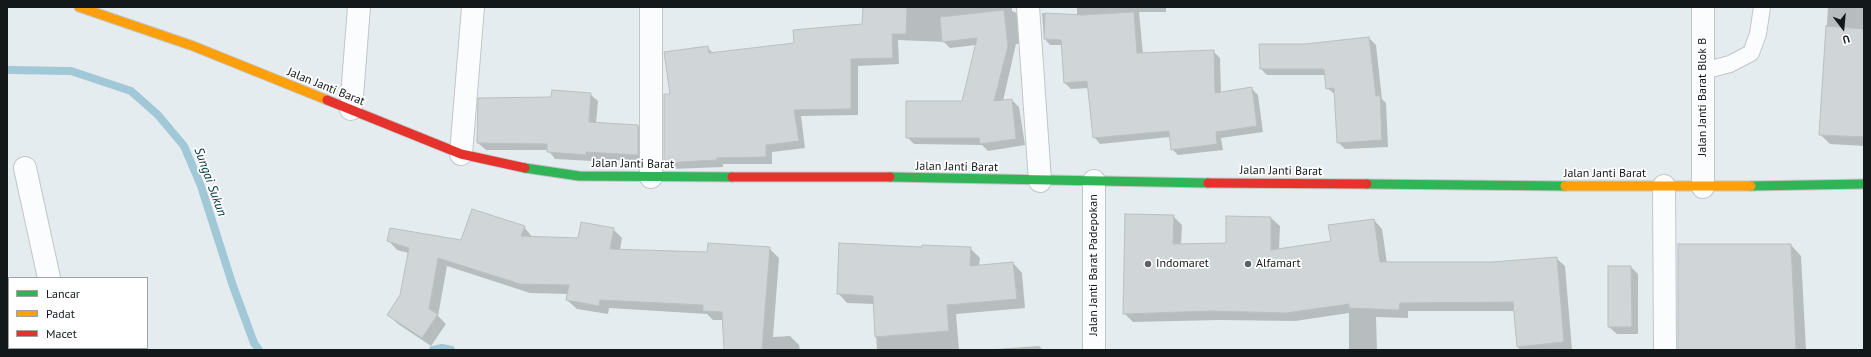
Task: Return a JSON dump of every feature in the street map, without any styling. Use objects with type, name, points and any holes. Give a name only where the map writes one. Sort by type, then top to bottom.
[{"type":"street","name":"Jalan Janti Barat","points":[[79,7],[193,46],[462,154],[522,168],[579,176],[850,176],[1040,181],[1703,187],[1864,184]]},
{"type":"street","points":[[351,109],[359,7]]},
{"type":"street","points":[[462,154],[473,7]]},
{"type":"street","points":[[651,7],[651,177]]},
{"type":"street","points":[[1028,7],[1040,181]]},
{"type":"street","name":"Jalan Janti Barat Blok B","points":[[1703,7],[1703,187]]},
{"type":"street","points":[[25,168],[49,277]]},
{"type":"street","name":"Jalan Janti Barat Padepokan","points":[[1094,181],[1094,350]]},
{"type":"street","points":[[1664,186],[1665,350]]},
{"type":"lane","points":[[1702,68],[1711,69],[1730,64],[1751,53],[1758,34],[1762,7]]},
{"type":"building","points":[[863,7],[907,7],[906,34],[892,34],[893,58],[851,59],[851,109],[794,110],[799,141],[766,145],[766,157],[717,158],[717,160],[664,163],[664,94],[670,94],[664,52],[708,46],[709,53],[794,43],[793,30],[862,24]]},
{"type":"building","points":[[1004,10],[1008,46],[994,101],[1012,99],[1016,139],[980,144],[979,138],[906,138],[906,101],[962,101],[977,38],[942,42],[940,17]]},
{"type":"building","points":[[1134,12],[1137,53],[1214,50],[1215,93],[1252,87],[1257,126],[1216,132],[1217,144],[1171,150],[1169,131],[1093,138],[1087,81],[1064,83],[1061,40],[1044,39],[1045,13],[1082,15]]},
{"type":"building","points":[[1826,26],[1864,29],[1864,137],[1819,135]]},
{"type":"building","points":[[1369,37],[1376,96],[1380,95],[1382,140],[1337,143],[1334,88],[1326,89],[1324,69],[1260,69],[1259,44],[1305,44]]},
{"type":"building","points":[[552,90],[591,93],[589,122],[638,125],[638,155],[586,152],[586,155],[547,152],[547,144],[477,143],[478,98],[551,97]]},
{"type":"building","points":[[472,209],[525,226],[521,236],[578,238],[581,222],[614,228],[610,249],[707,252],[708,243],[770,247],[762,350],[724,350],[722,312],[703,311],[703,305],[600,300],[599,306],[566,300],[569,285],[520,284],[438,258],[429,309],[438,314],[422,338],[387,315],[400,295],[409,248],[387,241],[390,228],[461,240]]},
{"type":"building","points":[[1125,214],[1174,215],[1173,244],[1226,243],[1226,216],[1271,217],[1271,250],[1331,241],[1328,225],[1374,219],[1380,262],[1492,262],[1557,257],[1564,342],[1517,347],[1513,302],[1400,303],[1399,310],[1349,308],[1349,304],[1286,313],[1211,311],[1123,314]]},
{"type":"building","points":[[839,243],[922,247],[922,245],[971,247],[970,266],[1013,262],[1017,299],[947,305],[949,331],[875,337],[873,296],[837,294]]},
{"type":"building","points":[[1678,244],[1791,244],[1796,350],[1678,350]]},
{"type":"building","points":[[1608,266],[1631,266],[1632,327],[1608,327]]},
{"type":"waterway","name":"Sungai Sukun","points":[[7,70],[71,71],[131,91],[158,115],[184,146],[201,186],[233,286],[254,343],[259,350]]},
{"type":"waterway","name":"Sungai Sukun","points":[[433,350],[442,348],[451,350]]},
{"type":"traffic: fast","points":[[525,168],[579,176],[732,177]]},
{"type":"traffic: fast","points":[[890,177],[1208,183]]},
{"type":"traffic: fast","points":[[1367,184],[1565,186]]},
{"type":"traffic: fast","points":[[1751,186],[1864,184]]},
{"type":"traffic: slow","points":[[79,7],[193,46],[327,100]]},
{"type":"traffic: slow","points":[[1565,186],[1751,186]]},
{"type":"traffic: jam","points":[[327,100],[461,154],[525,168]]},
{"type":"traffic: jam","points":[[732,177],[890,177]]},
{"type":"traffic: jam","points":[[1208,183],[1367,184]]},
{"type":"place","name":"Indomaret","points":[[1148,264]]},
{"type":"place","name":"Alfamart","points":[[1248,264]]}]
